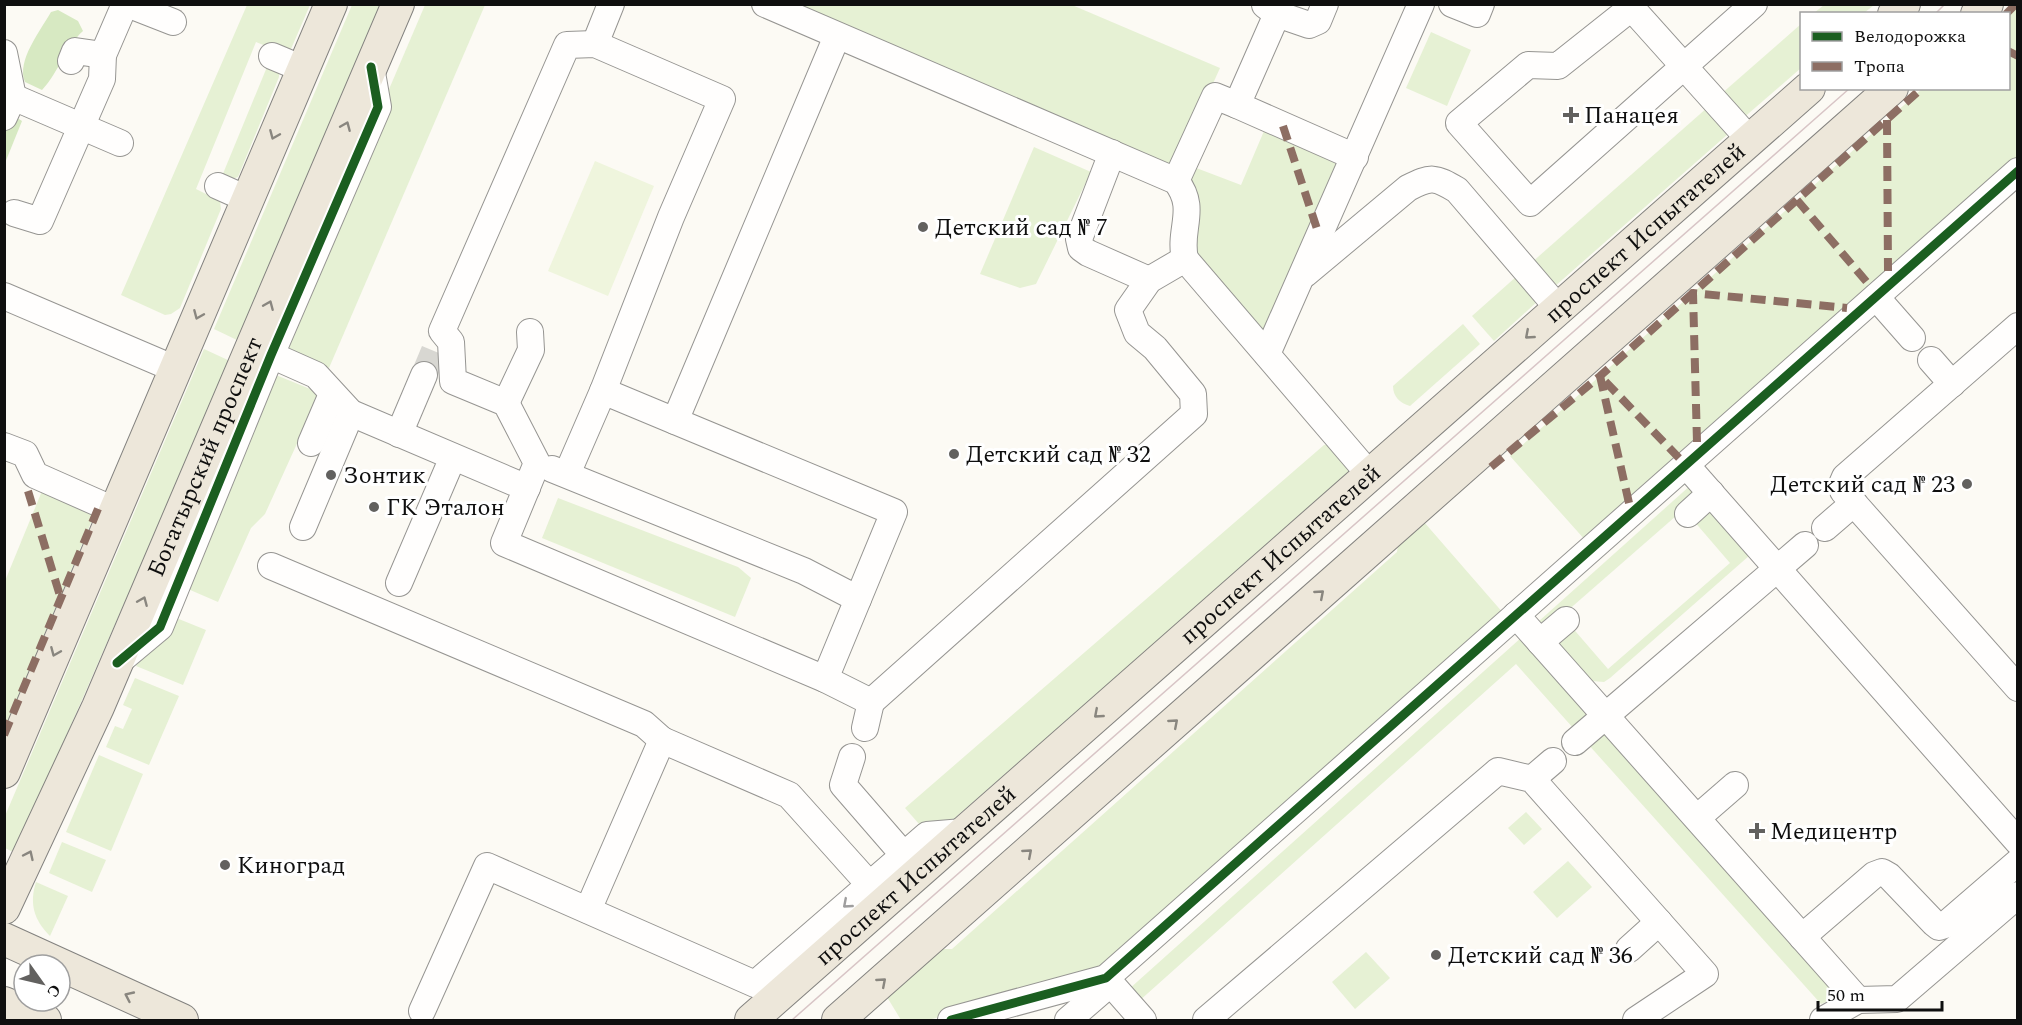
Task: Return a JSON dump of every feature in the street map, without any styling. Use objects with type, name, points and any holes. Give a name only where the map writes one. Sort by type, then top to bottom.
[{"type":"main road","points":[[4,772],[331,4]]},
{"type":"main road","name":"Богатырский проспект","points":[[4,908],[117,663],[398,4]]},
{"type":"main road","name":"проспект Испытателей","points":[[751,1020],[784,975],[911,864],[963,832],[1807,90]]},
{"type":"main road","points":[[838,1020],[1890,90]]},
{"type":"main road","points":[[4,939],[182,1020]]},
{"type":"main road","points":[[4,1003],[45,1020]]},
{"type":"street","points":[[14,213],[40,221],[102,79],[103,55],[126,4],[173,22]]},
{"type":"street","points":[[595,44],[611,4]]},
{"type":"street","points":[[765,4],[1176,181],[1186,196],[1188,208],[1182,247],[1185,259],[1370,475]]},
{"type":"street","points":[[1237,105],[1271,9],[1310,25],[1318,21],[1325,4]]},
{"type":"street","points":[[1267,354],[1421,4]]},
{"type":"street","points":[[1452,4],[1477,14],[1481,4]]},
{"type":"street","points":[[1750,140],[1683,66],[1630,6],[1558,66],[1528,65],[1459,123],[1530,203],[1683,66],[1754,4]]},
{"type":"street","points":[[675,421],[837,36]]},
{"type":"street","points":[[567,474],[603,391],[671,217],[722,99],[595,44],[567,45],[438,341],[451,342],[453,381],[506,403],[537,463],[804,571],[858,599]]},
{"type":"street","points":[[71,61],[75,51],[103,55]]},
{"type":"street","points":[[4,53],[9,107],[54,104],[80,127],[120,143]]},
{"type":"street","points":[[272,56],[303,69]]},
{"type":"street","points":[[117,663],[160,627],[271,355],[378,107],[371,67]]},
{"type":"street","points":[[1176,181],[1215,96],[1355,157]]},
{"type":"street","points":[[1112,153],[1079,239],[1081,248],[1149,280]]},
{"type":"street","points":[[1068,1020],[1108,980],[1516,615],[2018,171]]},
{"type":"street","points":[[1301,278],[1408,188],[1427,178],[1441,180],[1457,190],[1559,309]]},
{"type":"street","points":[[218,186],[248,199]]},
{"type":"street","points":[[865,728],[871,702],[1194,414],[1193,394],[1155,348],[1137,333],[1128,310],[1149,280],[1185,259]]},
{"type":"street","points":[[4,296],[175,369]]},
{"type":"street","points":[[1875,297],[1912,338]]},
{"type":"street","points":[[2018,327],[1845,477],[1842,484],[1843,491],[2018,688]]},
{"type":"street","points":[[506,403],[531,350],[530,332]]},
{"type":"street","points":[[271,355],[316,375],[351,413],[527,488]]},
{"type":"street","points":[[1931,360],[1952,384]]},
{"type":"street","points":[[399,434],[424,375]]},
{"type":"street","points":[[603,391],[894,512],[825,679]]},
{"type":"street","points":[[311,443],[333,394]]},
{"type":"street","points":[[303,527],[351,413]]},
{"type":"street","points":[[4,446],[25,454],[35,475],[114,510]]},
{"type":"street","points":[[399,583],[453,457]]},
{"type":"street","points":[[537,463],[504,543],[825,679],[871,702]]},
{"type":"street","points":[[1686,465],[2018,842]]},
{"type":"street","points":[[1688,514],[1711,493]]},
{"type":"street","points":[[1825,528],[1854,503]]},
{"type":"street","points":[[1575,742],[1804,545]]},
{"type":"street","points":[[271,566],[644,724],[662,740],[789,795],[798,815],[869,884]]},
{"type":"street","points":[[1516,615],[1697,818],[1766,887],[1802,937],[1858,1000]]},
{"type":"street","points":[[1540,642],[1566,620]]},
{"type":"street","points":[[588,910],[662,740]]},
{"type":"street","points":[[422,1011],[487,866],[754,984],[784,975],[869,884],[911,864],[843,785],[852,757]]},
{"type":"street","points":[[1532,779],[1553,761]]},
{"type":"street","points":[[1206,1020],[1498,771],[1532,779],[1705,974],[1636,1020]]},
{"type":"street","points":[[1697,818],[1735,785]]},
{"type":"street","points":[[1802,937],[1834,905],[1881,872],[1889,876],[1939,927],[1945,925],[2018,862]]},
{"type":"street","points":[[1823,1020],[1858,1000],[1897,999],[2018,895]]},
{"type":"street","points":[[1629,949],[1659,922]]},
{"type":"street","points":[[951,1020],[1108,980]]},
{"type":"street","points":[[1108,980],[1143,1020]]},
{"type":"green space","points":[[1824,4],[1874,5],[1865,12],[1815,12]]},
{"type":"green space","points":[[247,5],[310,5],[291,49],[280,52],[256,42],[196,189],[220,201],[221,209],[180,308],[165,315],[121,295]]},
{"type":"green space","points":[[352,5],[383,5],[239,341],[214,329]]},
{"type":"green space","points":[[425,5],[485,5],[329,368],[278,349]]},
{"type":"green space","points":[[783,5],[1072,5],[1220,68],[1174,170]]},
{"type":"green space","points":[[2017,5],[2017,156],[1586,541],[1510,456],[1921,90],[2010,90],[2010,12],[2007,12]]},
{"type":"green space","points":[[58,10],[78,21],[83,31],[71,44],[42,90],[25,82],[24,65],[31,46],[51,12]]},
{"type":"green space","points":[[1800,25],[1800,69],[1741,120],[1720,95]]},
{"type":"green space","points":[[1431,32],[1471,50],[1447,106],[1406,88]]},
{"type":"green space","points":[[269,62],[279,69],[279,77],[238,177],[232,179],[222,176]]},
{"type":"green space","points":[[1708,107],[1728,134],[1554,287],[1530,264]]},
{"type":"green space","points":[[5,110],[22,121],[5,163]]},
{"type":"green space","points":[[1264,131],[1342,163],[1268,339],[1192,257],[1191,166],[1241,185]]},
{"type":"green space","points":[[1034,147],[1091,172],[1036,284],[1020,288],[980,274]]},
{"type":"green space","points":[[595,161],[654,186],[608,296],[548,271]]},
{"type":"green space","points":[[1517,276],[1539,300],[1494,341],[1472,316]]},
{"type":"green space","points":[[1463,324],[1480,344],[1410,406],[1400,401],[1394,393],[1393,386]]},
{"type":"green space","points":[[204,349],[230,361],[15,853],[5,848],[5,816]]},
{"type":"green space","points":[[271,373],[320,393],[265,514],[251,528],[218,602],[181,586]]},
{"type":"green space","points":[[1332,444],[1354,469],[941,830],[916,828],[919,824],[905,808],[1324,445]]},
{"type":"green space","points":[[1692,484],[1697,488],[1692,502],[1550,626],[1546,627],[1538,622]]},
{"type":"green space","points":[[42,491],[95,513],[5,729],[5,581]]},
{"type":"green space","points":[[558,498],[738,567],[751,578],[735,617],[542,538]]},
{"type":"green space","points":[[1708,508],[1750,555],[1610,678],[1604,682],[1592,681],[1559,648],[1558,641],[1570,625],[1608,669],[1730,563],[1693,520]]},
{"type":"green space","points":[[1424,522],[1504,614],[1101,975],[928,1020],[901,1020],[887,997],[938,949],[952,949],[1397,552],[1398,544]]},
{"type":"green space","points":[[169,615],[206,630],[183,685],[136,666],[145,644]]},
{"type":"green space","points":[[1522,637],[1591,714],[1574,729],[1516,664],[1138,1002],[1128,990]]},
{"type":"green space","points":[[135,678],[179,696],[149,765],[106,747],[115,726],[123,729],[132,709],[123,705]]},
{"type":"green space","points":[[1603,728],[1843,995],[1821,1004],[1587,743]]},
{"type":"green space","points":[[99,755],[143,774],[111,851],[66,832]]},
{"type":"green space","points":[[1526,812],[1542,829],[1524,845],[1508,828]]},
{"type":"green space","points":[[62,842],[106,860],[92,892],[49,873]]},
{"type":"green space","points":[[1568,861],[1592,887],[1557,918],[1533,892]]},
{"type":"green space","points":[[36,882],[68,896],[50,936],[40,924],[34,911],[33,897]]},
{"type":"green space","points":[[1366,952],[1390,978],[1355,1009],[1332,982]]},
{"type":"tunnel","points":[[424,375],[434,351]]},
{"type":"tram line","points":[[1937,12],[1945,4]]},
{"type":"tram line","points":[[792,1020],[1848,90]]},
{"type":"marked path","points":[[2008,12],[2016,4]]},
{"type":"marked path","points":[[2010,52],[2018,56]]},
{"type":"marked path","points":[[1491,467],[1600,376],[1920,90]]},
{"type":"marked path","points":[[1887,120],[1888,271]]},
{"type":"marked path","points":[[1283,126],[1319,235]]},
{"type":"marked path","points":[[1797,200],[1871,287]]},
{"type":"marked path","points":[[1697,442],[1693,293],[1847,308]]},
{"type":"marked path","points":[[1629,503],[1600,376],[1679,458]]},
{"type":"marked path","points":[[28,491],[61,599]]},
{"type":"marked path","points":[[4,735],[100,504]]},
{"type":"cycle path","points":[[117,663],[160,627],[271,355],[378,107],[371,67]]},
{"type":"cycle path","points":[[951,1020],[1106,978],[2018,171]]},
{"type":"place","name":"Панацея","points":[[1571,115]]},
{"type":"place","name":"Детский сад № 7","points":[[923,227]]},
{"type":"place","name":"Детский сад № 32","points":[[954,454]]},
{"type":"place","name":"Зонтик","points":[[331,475]]},
{"type":"place","name":"Детский сад № 23","points":[[1967,484]]},
{"type":"place","name":"ГК Эталон","points":[[374,507]]},
{"type":"place","name":"Медицентр","points":[[1757,831]]},
{"type":"place","name":"Киноград","points":[[225,865]]},
{"type":"place","name":"Детский сад № 36","points":[[1436,955]]}]
